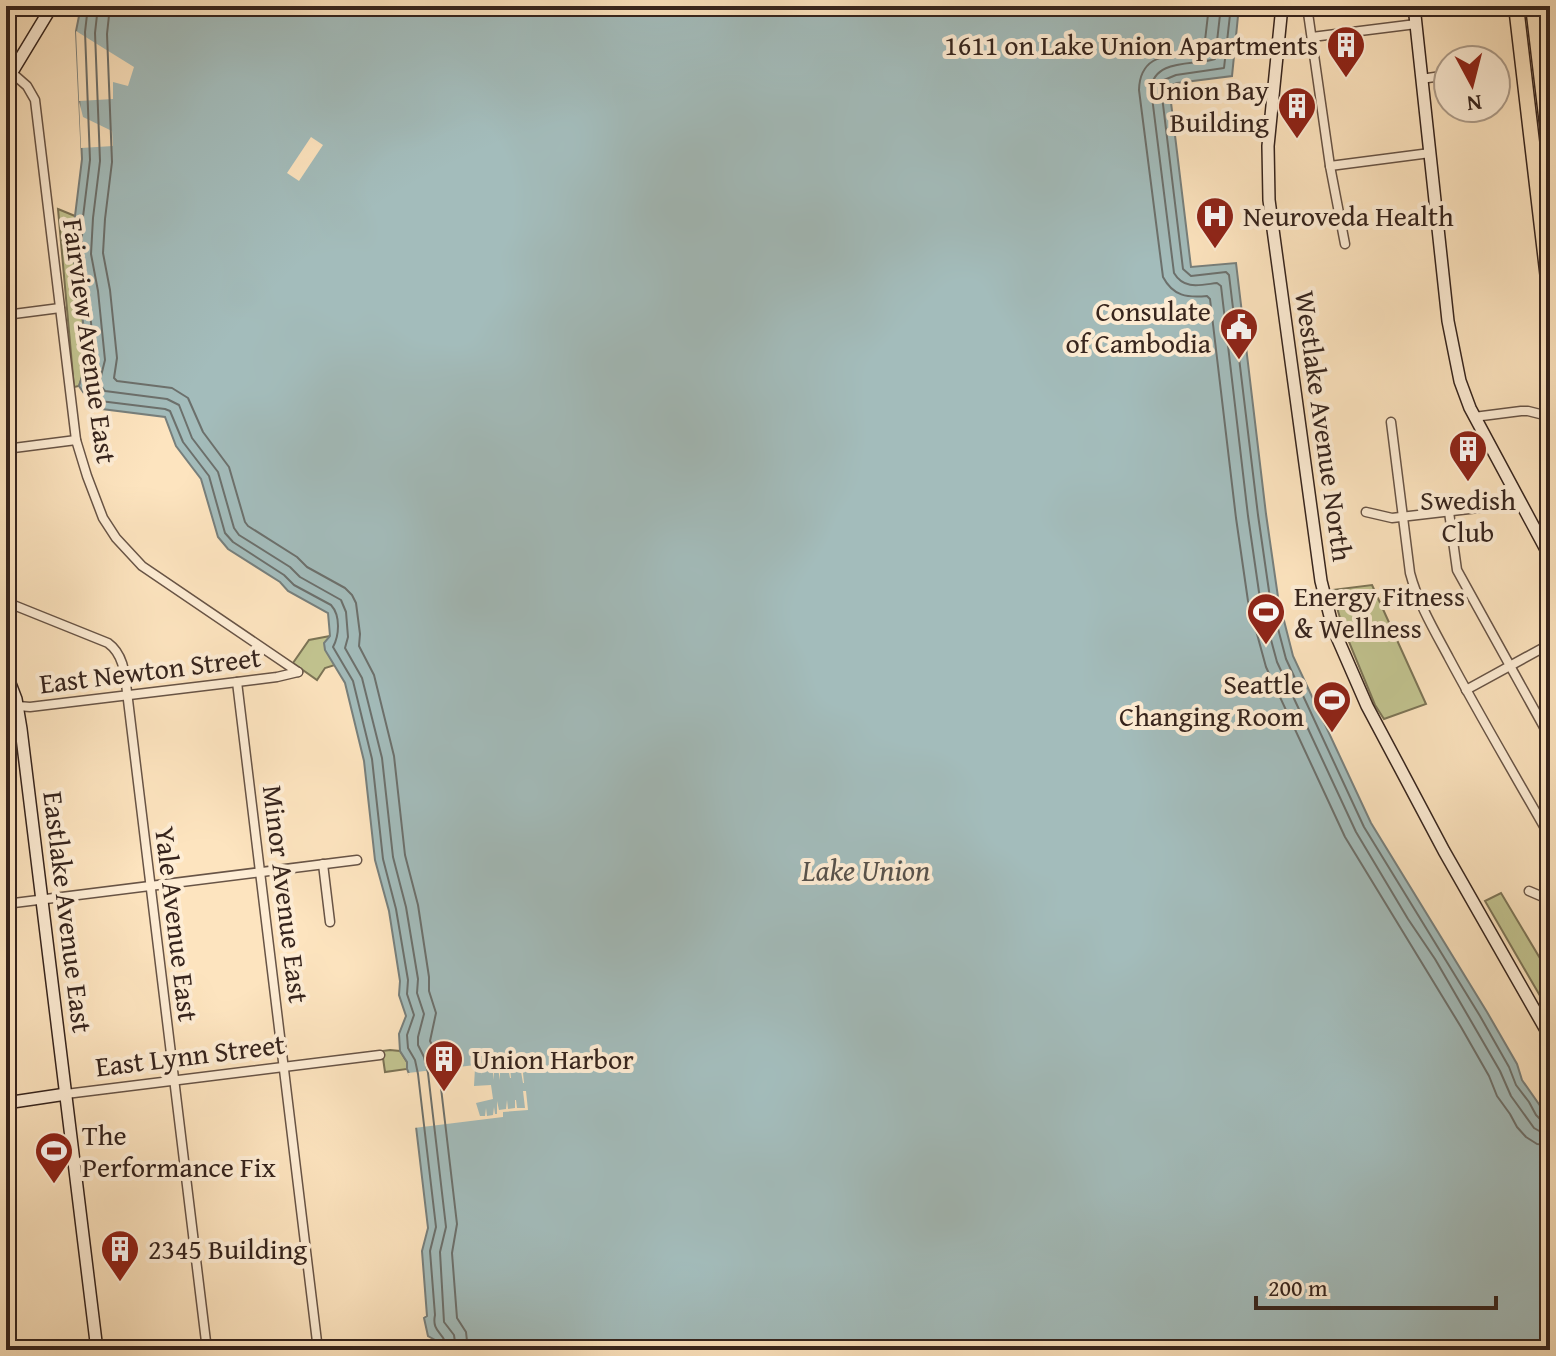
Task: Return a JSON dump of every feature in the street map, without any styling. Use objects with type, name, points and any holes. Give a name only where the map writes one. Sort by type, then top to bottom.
[{"type":"highway","points":[[1516,6],[1550,296]]},
{"type":"highway","points":[[1533,6],[1550,150]]},
{"type":"main road","points":[[7,78],[52,6]]},
{"type":"main road","name":"Westlake Avenue North","points":[[1282,6],[1267,178],[1310,503],[1328,612],[1376,723],[1444,851],[1550,1037]]},
{"type":"main road","points":[[1414,6],[1448,321],[1460,381],[1474,417],[1550,557]]},
{"type":"main road","name":"Eastlake Avenue East","points":[[6,673],[43,899],[97,1350]]},
{"type":"main road","name":"East Lynn Street","points":[[6,1103],[66,1094]]},
{"type":"street","points":[[1307,6],[1330,166],[1345,244]]},
{"type":"street","points":[[1312,37],[1416,24]]},
{"type":"street","points":[[1421,79],[1432,77]]},
{"type":"street","name":"Fairview Avenue East","points":[[7,78],[27,86],[35,100],[76,440],[103,518],[116,538],[142,566],[298,672]]},
{"type":"street","points":[[1330,166],[1430,153]]},
{"type":"street","points":[[6,315],[60,308]]},
{"type":"street","points":[[1474,417],[1521,411],[1544,415]]},
{"type":"street","points":[[1391,422],[1413,586],[1466,690],[1550,837]]},
{"type":"street","points":[[6,449],[76,440]]},
{"type":"street","points":[[1366,512],[1392,518],[1521,503]]},
{"type":"street","points":[[1449,512],[1457,570],[1550,738]]},
{"type":"street","name":"Yale Avenue East","points":[[6,602],[108,643],[120,655],[207,1350]]},
{"type":"street","points":[[1466,690],[1550,644]]},
{"type":"street","name":"East Newton Street","points":[[12,706],[30,707],[298,672]]},
{"type":"street","name":"Minor Avenue East","points":[[237,682],[318,1350]]},
{"type":"street","points":[[6,904],[357,860]]},
{"type":"street","points":[[323,864],[330,922]]},
{"type":"street","points":[[1529,891],[1550,900]]},
{"type":"street","name":"East Lynn Street","points":[[66,1094],[380,1055]]},
{"type":"green space","points":[[58,209],[75,216],[73,256],[87,362],[79,386],[74,387]]},
{"type":"green space","points":[[1372,585],[1426,704],[1384,719],[1375,705],[1342,625],[1332,590]]},
{"type":"green space","points":[[330,636],[330,657],[335,665],[325,668],[317,680],[293,663],[309,640]]},
{"type":"green space","points":[[1501,893],[1550,975],[1550,1013],[1485,901]]},
{"type":"green space","points":[[382,1051],[400,1051],[407,1062],[407,1069],[385,1072]]},
{"type":"water","name":"Lake Union","points":[[81,6],[1239,6],[1232,76],[1169,86],[1191,267],[1236,263],[1278,597],[1293,656],[1371,823],[1487,1012],[1517,1064],[1522,1080],[1550,1120],[1550,1350],[438,1350],[437,1341],[428,1336],[424,1318],[427,1316],[422,1251],[428,1228],[410,1076],[407,1062],[400,1051],[399,1034],[406,1016],[399,995],[400,981],[389,911],[375,860],[364,761],[345,683],[325,650],[324,643],[330,636],[328,613],[288,591],[280,582],[228,549],[218,537],[201,479],[176,446],[165,417],[94,408],[79,386],[87,361],[73,256],[82,159],[76,31]]},
{"type":"pier","points":[[76,31],[134,67],[128,86],[113,82],[113,99],[79,101]]},
{"type":"pier","points":[[79,101],[83,117],[112,131],[113,146],[81,148]]},
{"type":"pier","points":[[311,137],[323,145],[299,181],[287,173]]},
{"type":"pier","points":[[492,1063],[498,1066],[522,1063],[524,1083],[520,1066],[510,1067],[511,1078],[508,1068],[500,1069],[500,1080],[498,1069],[494,1069],[494,1080],[492,1066],[489,1066],[490,1074],[488,1066],[482,1067],[482,1075],[481,1067],[475,1068],[474,1086],[491,1085],[493,1099],[476,1103],[480,1116],[485,1116],[486,1108],[487,1116],[493,1115],[494,1107],[497,1114],[497,1101],[499,1110],[506,1109],[507,1100],[508,1109],[515,1108],[515,1100],[517,1108],[525,1108],[523,1091],[526,1091],[528,1110],[503,1112],[503,1117],[414,1128],[408,1073]]},
{"type":"place","name":"1611 on Lake Union Apartments","points":[[1346,79]]},
{"type":"place","name":"Union Bay Building","points":[[1297,140]]},
{"type":"place","name":"Neuroveda Health","points":[[1215,250]]},
{"type":"place","name":"Consulate of Cambodia","points":[[1239,361]]},
{"type":"place","name":"Swedish Club","points":[[1468,483]]},
{"type":"place","name":"Energy Fitness & Wellness","points":[[1266,646]]},
{"type":"place","name":"Seattle Changing Room","points":[[1332,734]]},
{"type":"place","name":"Union Harbor","points":[[444,1093]]},
{"type":"place","name":"The Performance Fix","points":[[54,1185]]},
{"type":"place","name":"2345 Building","points":[[120,1283]]}]
